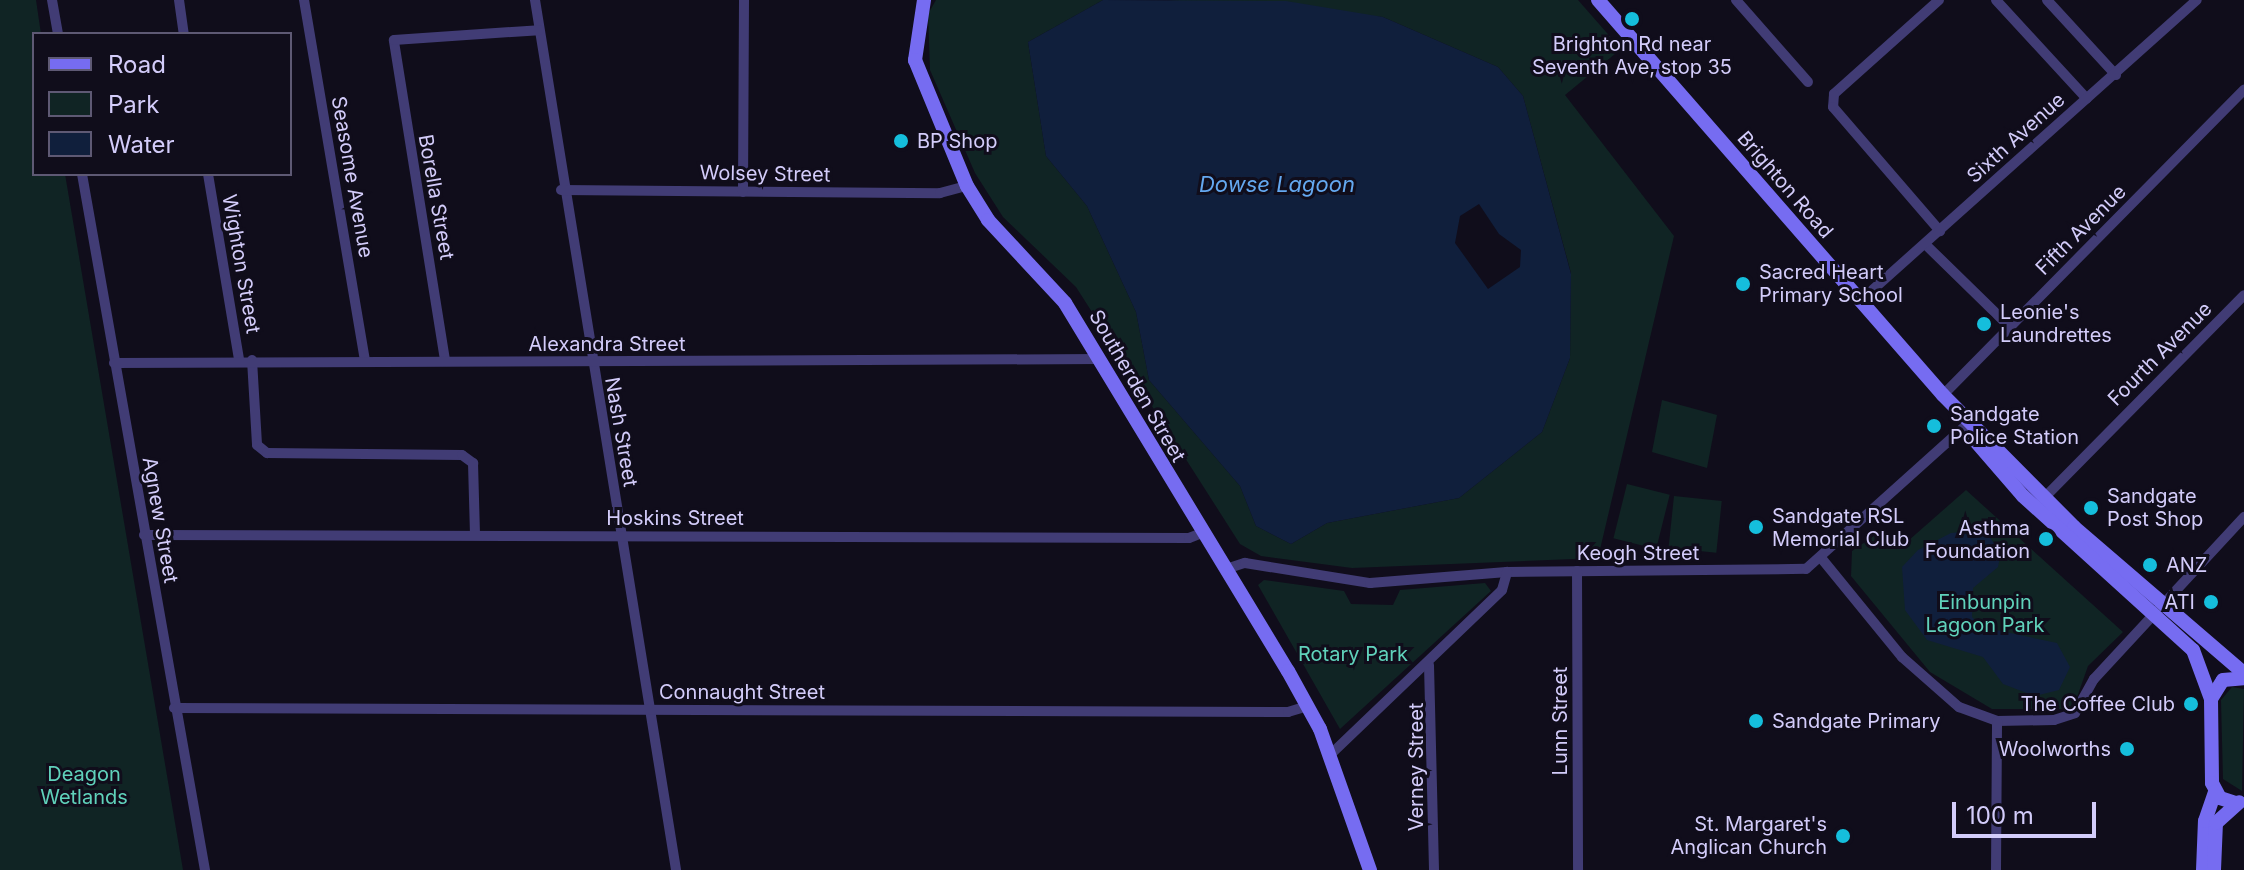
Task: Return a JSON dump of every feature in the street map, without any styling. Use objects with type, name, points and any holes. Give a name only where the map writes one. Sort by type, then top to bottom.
[{"type":"main road","name":"Southerden Street","points":[[924,0],[915,60],[967,186],[988,220],[1065,303],[1205,532],[1308,706],[1379,870]]},
{"type":"main road","name":"Brighton Road","points":[[1598,0],[1859,302],[2039,503],[2158,608],[2244,676]]},
{"type":"main road","name":"Brighton Road","points":[[2158,608],[2193,650],[2211,699]]},
{"type":"main road","name":"Brighton Road","points":[[2211,699],[2223,680],[2244,676]]},
{"type":"main road","points":[[2205,868],[2215,792],[2211,699]]},
{"type":"main road","points":[[2205,868],[2216,823],[2240,802],[2215,792]]},
{"type":"main road","name":"Southerden Street","points":[[1346,794],[1370,870]]},
{"type":"street","points":[[52,0],[58,32]]},
{"type":"street","points":[[179,0],[184,32]]},
{"type":"street","name":"Seasome Avenue","points":[[304,0],[365,360]]},
{"type":"street","name":"Nash Street","points":[[535,0],[561,190],[676,870]]},
{"type":"street","points":[[743,192],[744,0]]},
{"type":"street","points":[[1736,0],[1808,82]]},
{"type":"street","points":[[1939,0],[1834,94],[1833,107],[1940,231]]},
{"type":"street","points":[[1996,0],[2087,99]]},
{"type":"street","points":[[2047,0],[2116,75]]},
{"type":"street","name":"Sixth Avenue","points":[[1859,302],[2197,0]]},
{"type":"street","name":"Borella Street","points":[[445,360],[394,40],[539,30]]},
{"type":"street","name":"Fifth Avenue","points":[[1943,395],[2244,90]]},
{"type":"street","name":"Agnew Street","points":[[82,176],[205,870]]},
{"type":"street","name":"Wighton Street","points":[[208,176],[239,360]]},
{"type":"street","name":"Wolsey Street","points":[[561,190],[940,193],[967,186]]},
{"type":"street","points":[[1925,244],[2011,328]]},
{"type":"street","name":"Fourth Avenue","points":[[2039,503],[2244,295]]},
{"type":"street","name":"Alexandra Street","points":[[114,363],[239,360],[591,363],[1099,359]]},
{"type":"street","points":[[252,360],[257,445],[267,453],[462,455],[473,463],[475,535]]},
{"type":"street","name":"Keogh Street","points":[[1507,572],[1798,571],[1822,559],[1968,425]]},
{"type":"street","points":[[1822,559],[1922,679],[1972,715],[1997,721],[2075,713],[2094,679],[2244,517]]},
{"type":"street","name":"Hoskins Street","points":[[144,535],[1189,538],[1205,532]]},
{"type":"street","points":[[1226,569],[1245,563],[1370,583],[1507,572],[1502,590],[1429,665],[1330,755]]},
{"type":"street","name":"Lunn Street","points":[[1577,571],[1578,870]]},
{"type":"street","name":"Verney Street","points":[[1429,665],[1434,870]]},
{"type":"street","name":"Connaught Street","points":[[174,708],[1288,712],[1308,706]]},
{"type":"street","points":[[1996,870],[1997,721]]},
{"type":"green space","name":"Deagon Wetlands","points":[[0,0],[36,0],[41,32],[32,32],[32,176],[65,176],[183,870],[0,870]]},
{"type":"green space","points":[[936,0],[1103,0],[1028,42],[1046,156],[1087,206],[1136,312],[1149,380],[1240,486],[1256,526],[1291,544],[1327,523],[1459,498],[1542,432],[1570,358],[1571,273],[1523,96],[1498,67],[1383,17],[1167,0],[1578,0],[1621,49],[1565,95],[1674,236],[1598,558],[1352,568],[1261,556],[1240,544],[1076,287],[1003,217],[975,173],[930,70],[928,14]]},
{"type":"green space","points":[[1662,400],[1717,415],[1707,468],[1652,452]]},
{"type":"green space","points":[[1627,484],[1670,495],[1656,549],[1613,538]]},
{"type":"green space","name":"Einbunpin Lagoon Park","points":[[1966,490],[2123,632],[2088,666],[2075,703],[2066,709],[1992,709],[1930,672],[1851,576],[1852,551],[1881,531],[1900,548]]},
{"type":"green space","points":[[1674,496],[1722,501],[1716,553],[1669,548]]},
{"type":"green space","name":"Rotary Park","points":[[1264,580],[1344,591],[1351,604],[1393,605],[1400,590],[1485,583],[1491,591],[1340,729],[1258,585]]},
{"type":"green space","points":[[2232,687],[2244,689],[2242,791],[2223,779],[2221,700]]},
{"type":"water","name":"Dowse Lagoon","points":[[1103,0],[1286,1],[1383,17],[1498,67],[1523,96],[1571,274],[1570,358],[1542,432],[1459,498],[1327,523],[1291,544],[1256,526],[1240,486],[1149,380],[1136,312],[1087,206],[1046,156],[1028,42]],"holes":[[[1479,204],[1499,234],[1521,250],[1520,267],[1488,289],[1455,243],[1460,216]]]},
{"type":"water","points":[[1984,530],[2001,552],[1998,567],[1973,588],[1972,617],[1982,627],[2057,643],[2070,667],[2059,690],[2035,696],[2003,684],[1983,657],[1927,640],[1905,610],[1902,567],[1918,550],[1951,533]]},
{"type":"place","name":"Brighton Rd near Seventh Ave, stop 35","points":[[1632,19]]},
{"type":"place","name":"BP Shop","points":[[901,141]]},
{"type":"place","name":"Sacred Heart Primary School","points":[[1743,284]]},
{"type":"place","name":"Leonie's Laundrettes","points":[[1984,324]]},
{"type":"place","name":"Sandgate Police Station","points":[[1934,426]]},
{"type":"place","name":"Sandgate Post Shop","points":[[2091,508]]},
{"type":"place","name":"Sandgate RSL Memorial Club","points":[[1756,527]]},
{"type":"place","name":"Asthma Foundation","points":[[2046,539]]},
{"type":"place","name":"ANZ","points":[[2150,565]]},
{"type":"place","name":"ATI","points":[[2211,602]]},
{"type":"place","name":"The Coffee Club","points":[[2191,704]]},
{"type":"place","name":"Sandgate Primary","points":[[1756,721]]},
{"type":"place","name":"Woolworths","points":[[2127,749]]},
{"type":"place","name":"St. Margaret's Anglican Church","points":[[1843,836]]}]
